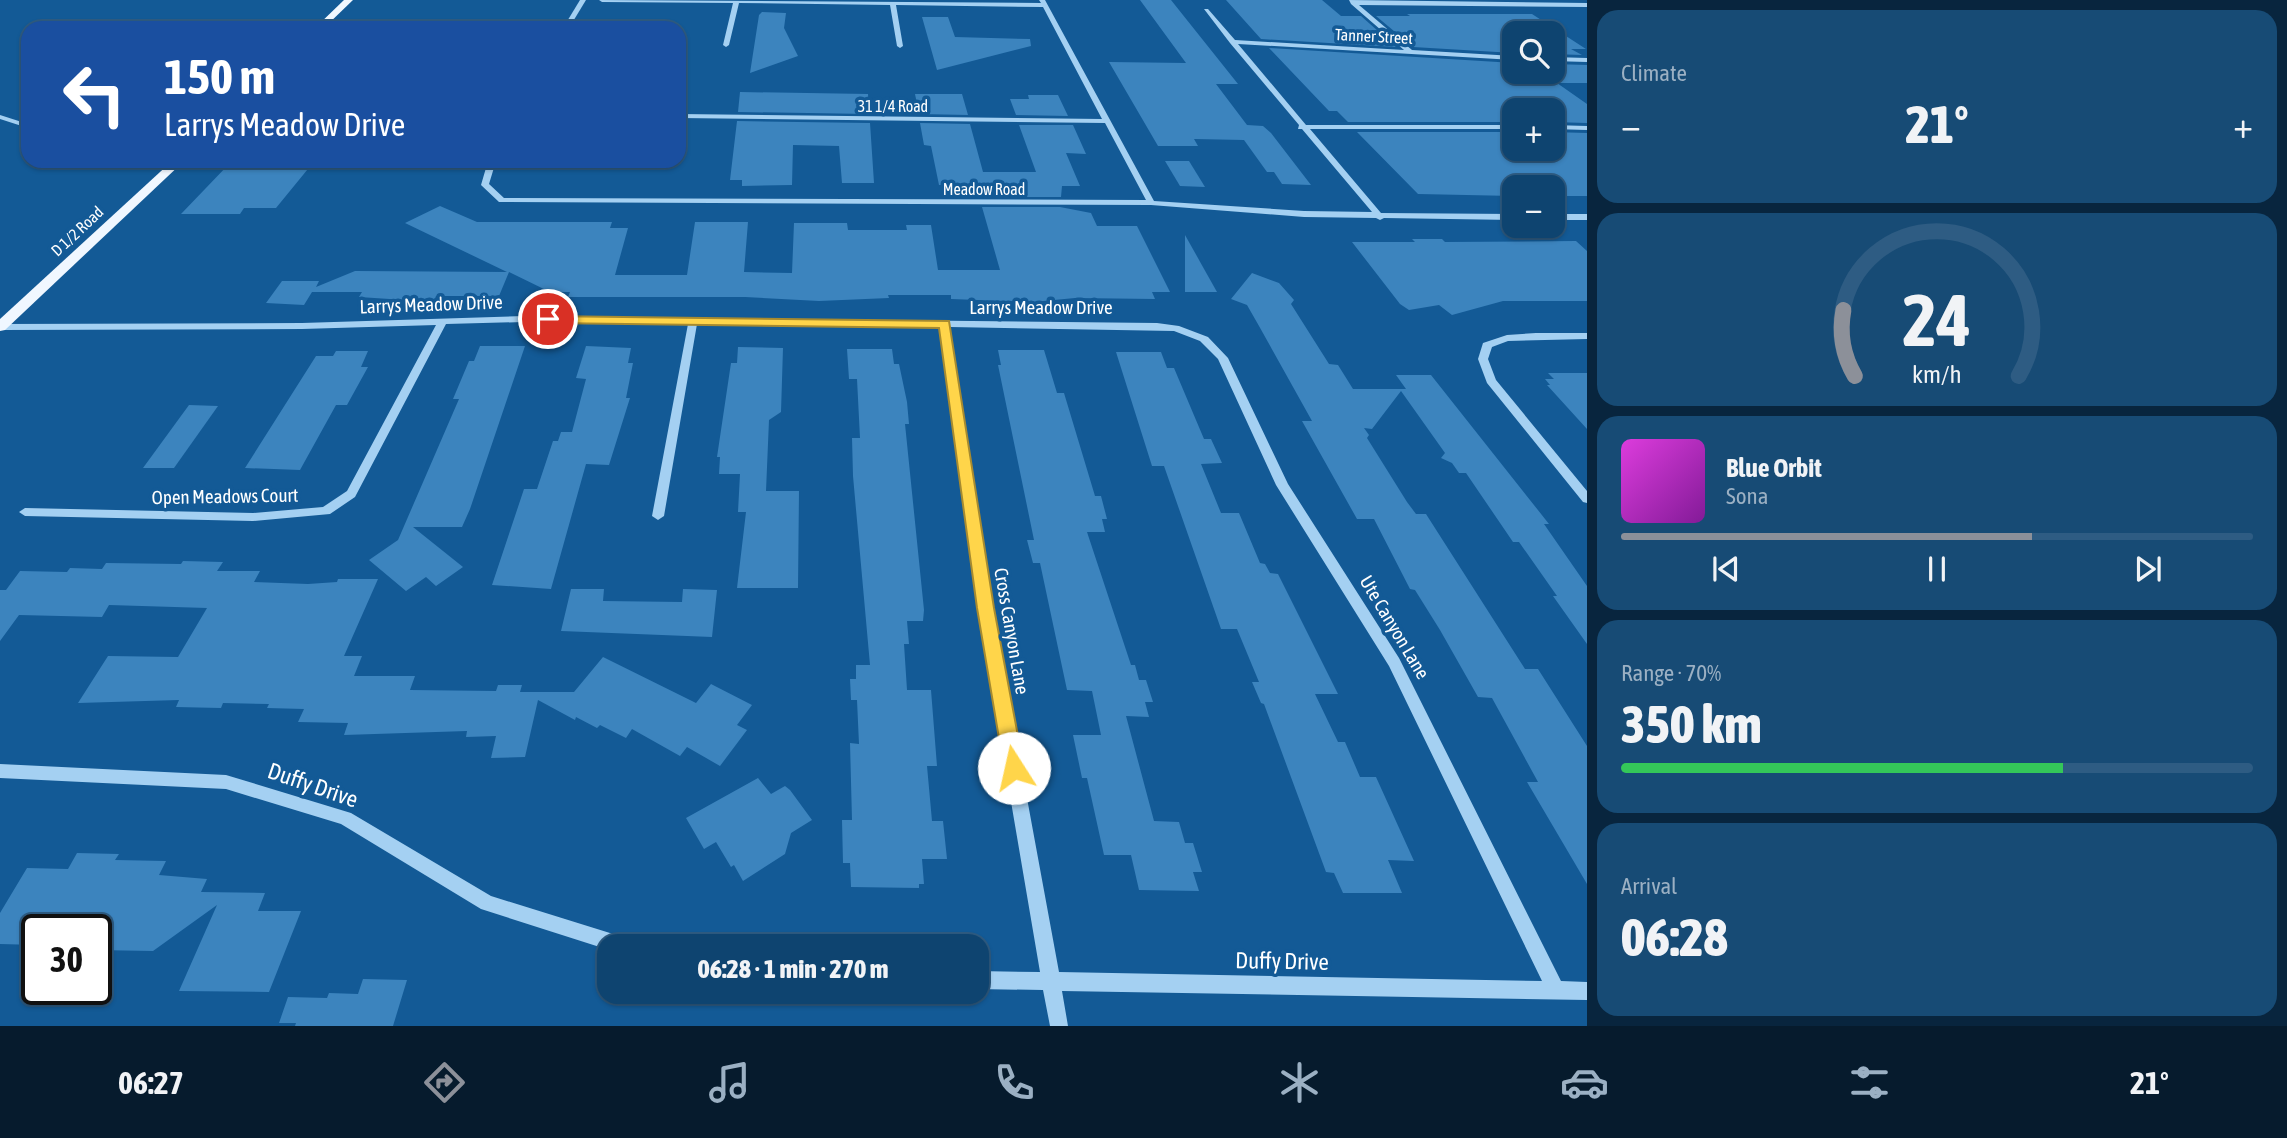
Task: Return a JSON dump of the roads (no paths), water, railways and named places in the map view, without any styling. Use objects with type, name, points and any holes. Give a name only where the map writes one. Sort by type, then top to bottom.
[{"type":"main road","points":[[326,21],[349,0]]},
{"type":"main road","name":"D 1/2 Road","points":[[0,327],[170,168]]},
{"type":"street","points":[[570,21],[583,0]]},
{"type":"street","points":[[602,0],[1043,3],[1151,204]]},
{"type":"street","points":[[1351,1],[1587,5]]},
{"type":"street","points":[[1351,1],[1409,51]]},
{"type":"street","points":[[726,45],[736,2]]},
{"type":"street","points":[[893,4],[901,46]]},
{"type":"street","points":[[1206,10],[1301,127],[1380,217]]},
{"type":"street","name":"Tanner Street","points":[[1232,42],[1502,57]]},
{"type":"street","points":[[1565,59],[1587,60]]},
{"type":"street","name":"31 1/4 Road","points":[[686,116],[1106,121]]},
{"type":"street","points":[[0,117],[21,124]]},
{"type":"street","points":[[1301,127],[1502,127]]},
{"type":"street","points":[[1565,127],[1587,128]]},
{"type":"street","name":"Meadow Road","points":[[490,168],[485,185],[502,200],[1151,204],[1380,217],[1502,217]]},
{"type":"street","points":[[1565,217],[1587,217]]},
{"type":"street","name":"Larrys Meadow Drive","points":[[0,327],[302,326],[524,319],[1157,326]]},
{"type":"street","name":"Open Meadows Court","points":[[25,512],[253,517],[326,511],[351,494],[442,321]]},
{"type":"street","points":[[658,516],[693,321]]},
{"type":"street","name":"Cross Canyon Lane","points":[[945,324],[985,608],[1059,1026]]},
{"type":"street","name":"Ute Canyon Lane","points":[[1157,326],[1176,328],[1204,339],[1223,358],[1282,485],[1394,662],[1556,990]]},
{"type":"street","points":[[1587,337],[1527,337],[1487,345],[1483,359],[1491,381],[1587,499]]},
{"type":"street","name":"Duffy Drive","points":[[0,771],[226,782],[345,818],[487,903],[597,938]]},
{"type":"street","name":"Duffy Drive","points":[[989,980],[1587,991]]}]
